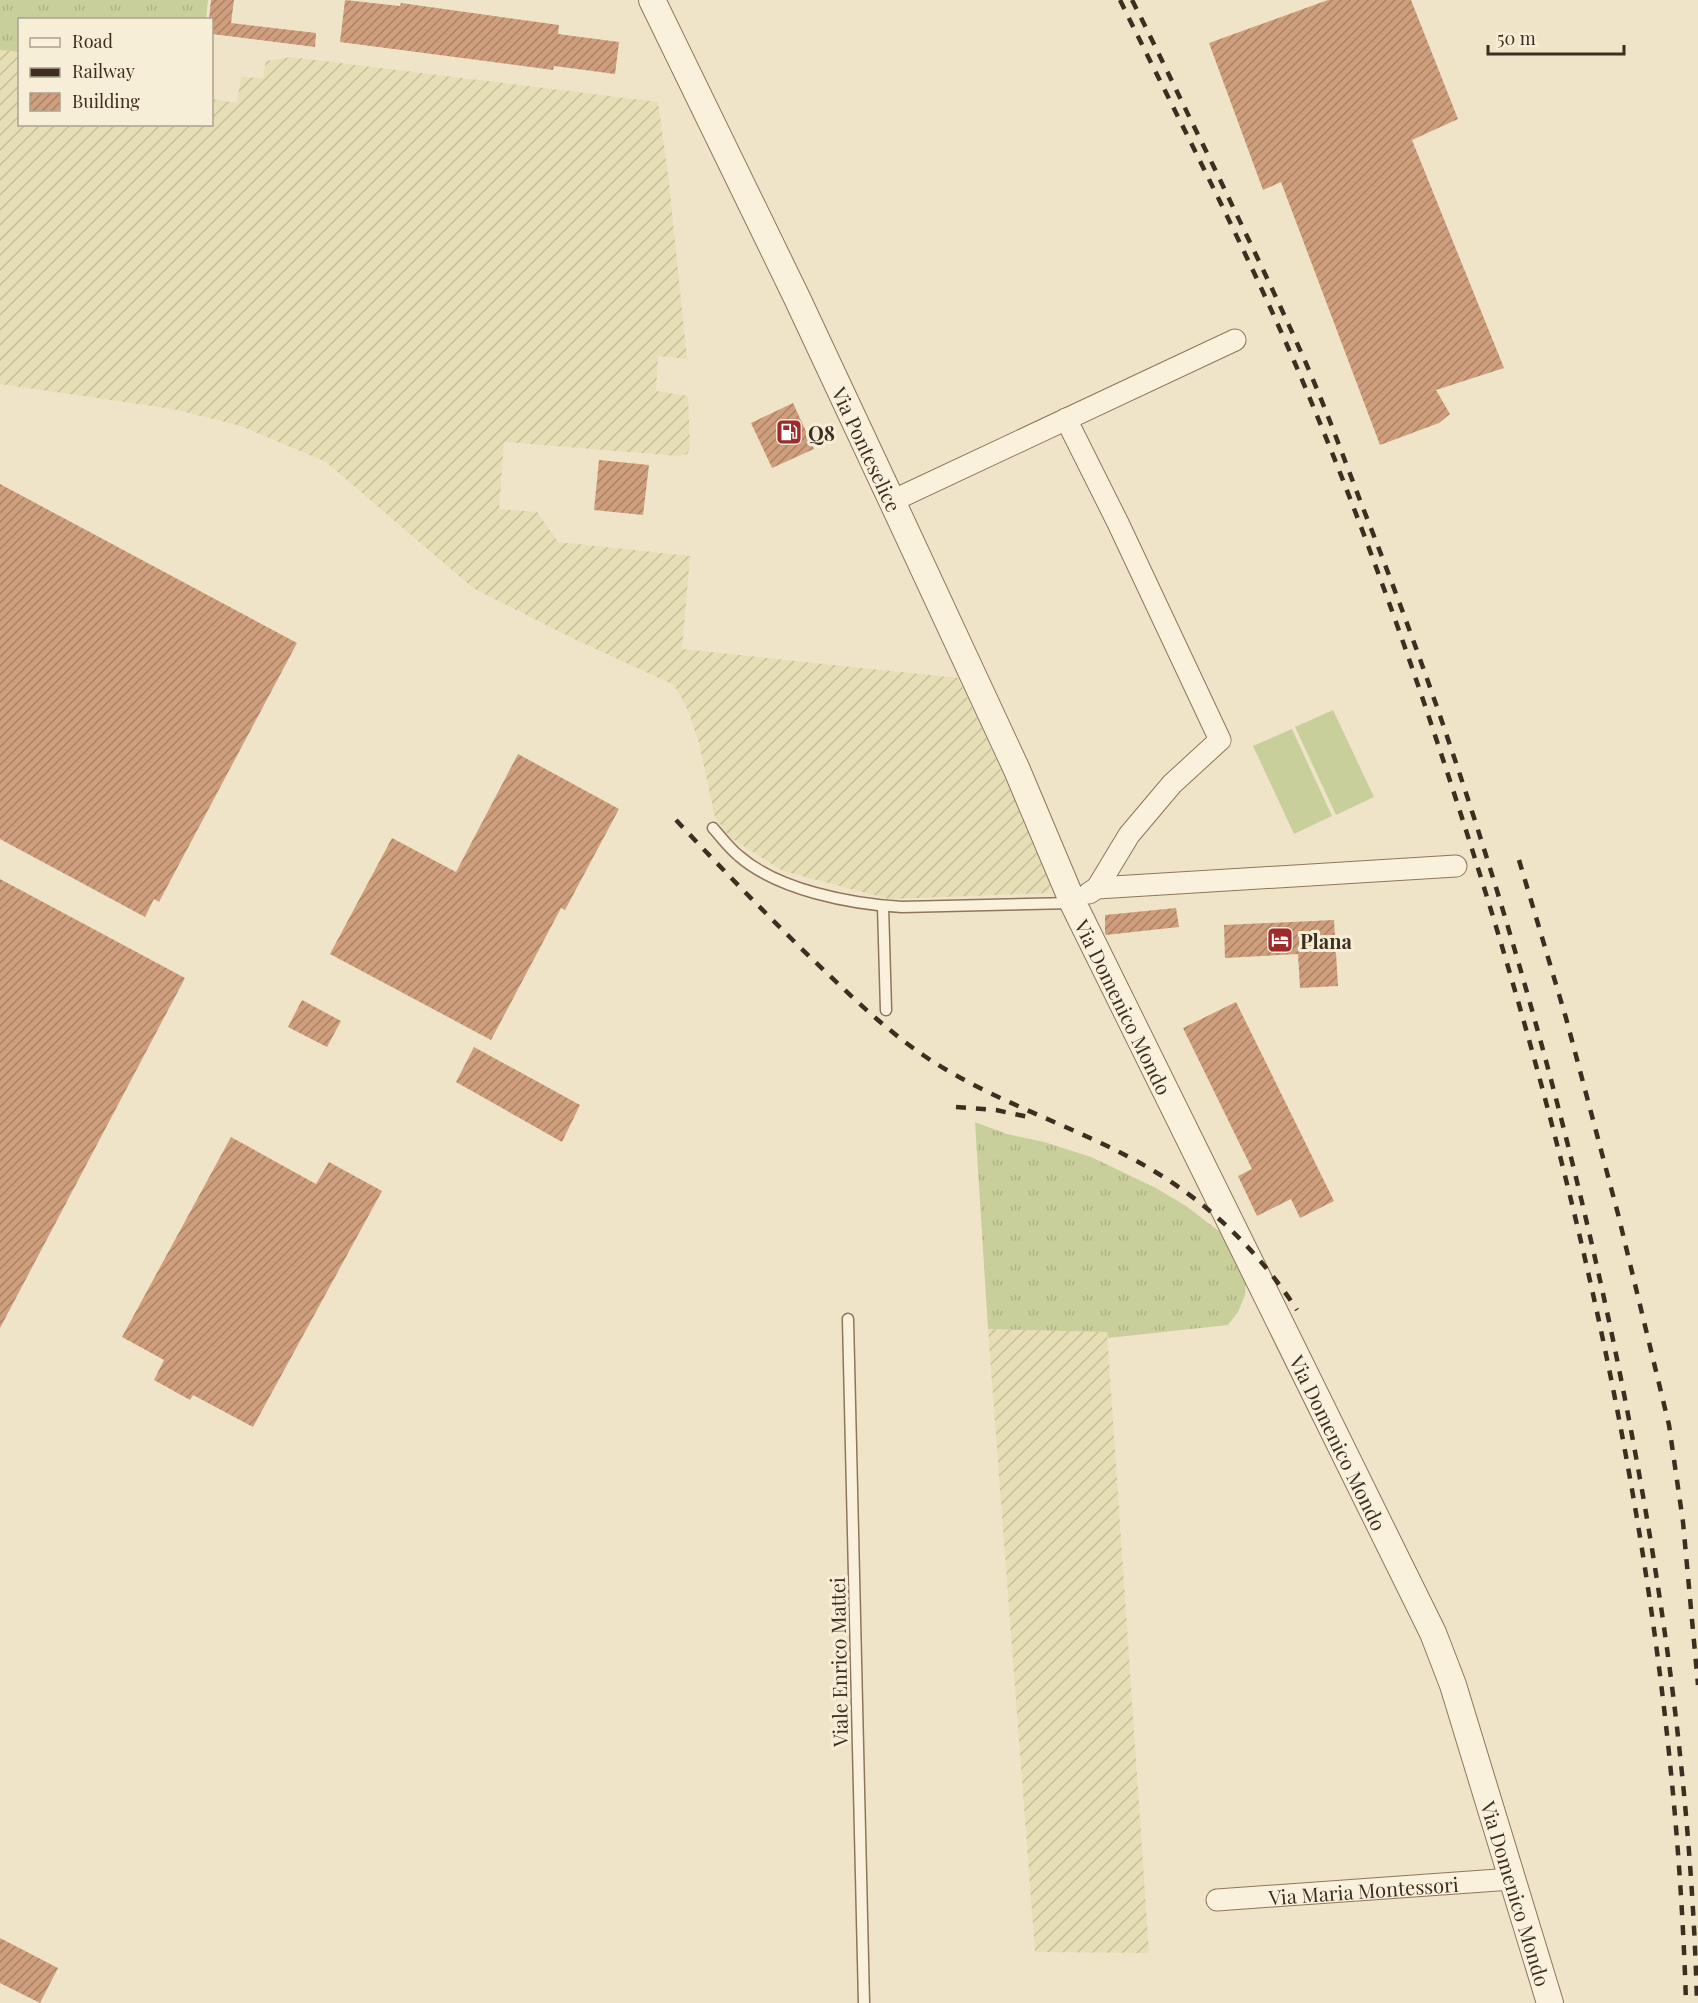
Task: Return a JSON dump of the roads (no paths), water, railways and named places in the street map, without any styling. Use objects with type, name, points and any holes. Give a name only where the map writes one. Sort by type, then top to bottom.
[{"type":"street","name":"Via Ponteselice","points":[[652,0],[797,298],[892,501],[1017,770],[1073,903]]},
{"type":"street","points":[[892,501],[1235,340]]},
{"type":"street","points":[[1066,419],[1123,533],[1220,740],[1172,784],[1129,836],[1097,888],[1073,903]]},
{"type":"street","points":[[1097,888],[1456,866]]},
{"type":"street","name":"Via Domenico Mondo","points":[[1073,903],[1429,1623],[1453,1685],[1550,2003]]},
{"type":"street","name":"Via Maria Montessori","points":[[1217,1900],[1512,1879]]},
{"type":"lane","points":[[713,828],[738,855],[757,869],[784,883],[816,893],[883,906],[1073,903]]},
{"type":"lane","points":[[883,906],[886,1010]]},
{"type":"lane","name":"Viale Enrico Mattei","points":[[848,1319],[864,2003]]},
{"type":"railway","points":[[1120,0],[1253,270],[1294,361],[1343,480],[1431,723],[1514,987],[1553,1129],[1588,1273],[1619,1417],[1644,1562],[1664,1709],[1678,1856],[1686,2003]]},
{"type":"railway","points":[[1132,0],[1268,280],[1325,410],[1402,609],[1438,711],[1473,813],[1535,1020],[1563,1124],[1612,1335],[1658,1584],[1670,1667],[1688,1835],[1697,2003]]},
{"type":"railway","points":[[676,820],[810,957],[893,1033],[923,1055],[972,1084],[1102,1143],[1153,1170],[1177,1186],[1200,1203],[1243,1242],[1262,1263],[1297,1310]]},
{"type":"railway","points":[[1519,860],[1566,1018],[1618,1214],[1669,1425],[1683,1522],[1698,1685]]},
{"type":"railway","points":[[956,1107],[996,1110],[1033,1118]]},
{"type":"place","name":"Q8","points":[[789,432]]},
{"type":"place","name":"Plana","points":[[1280,940]]}]
